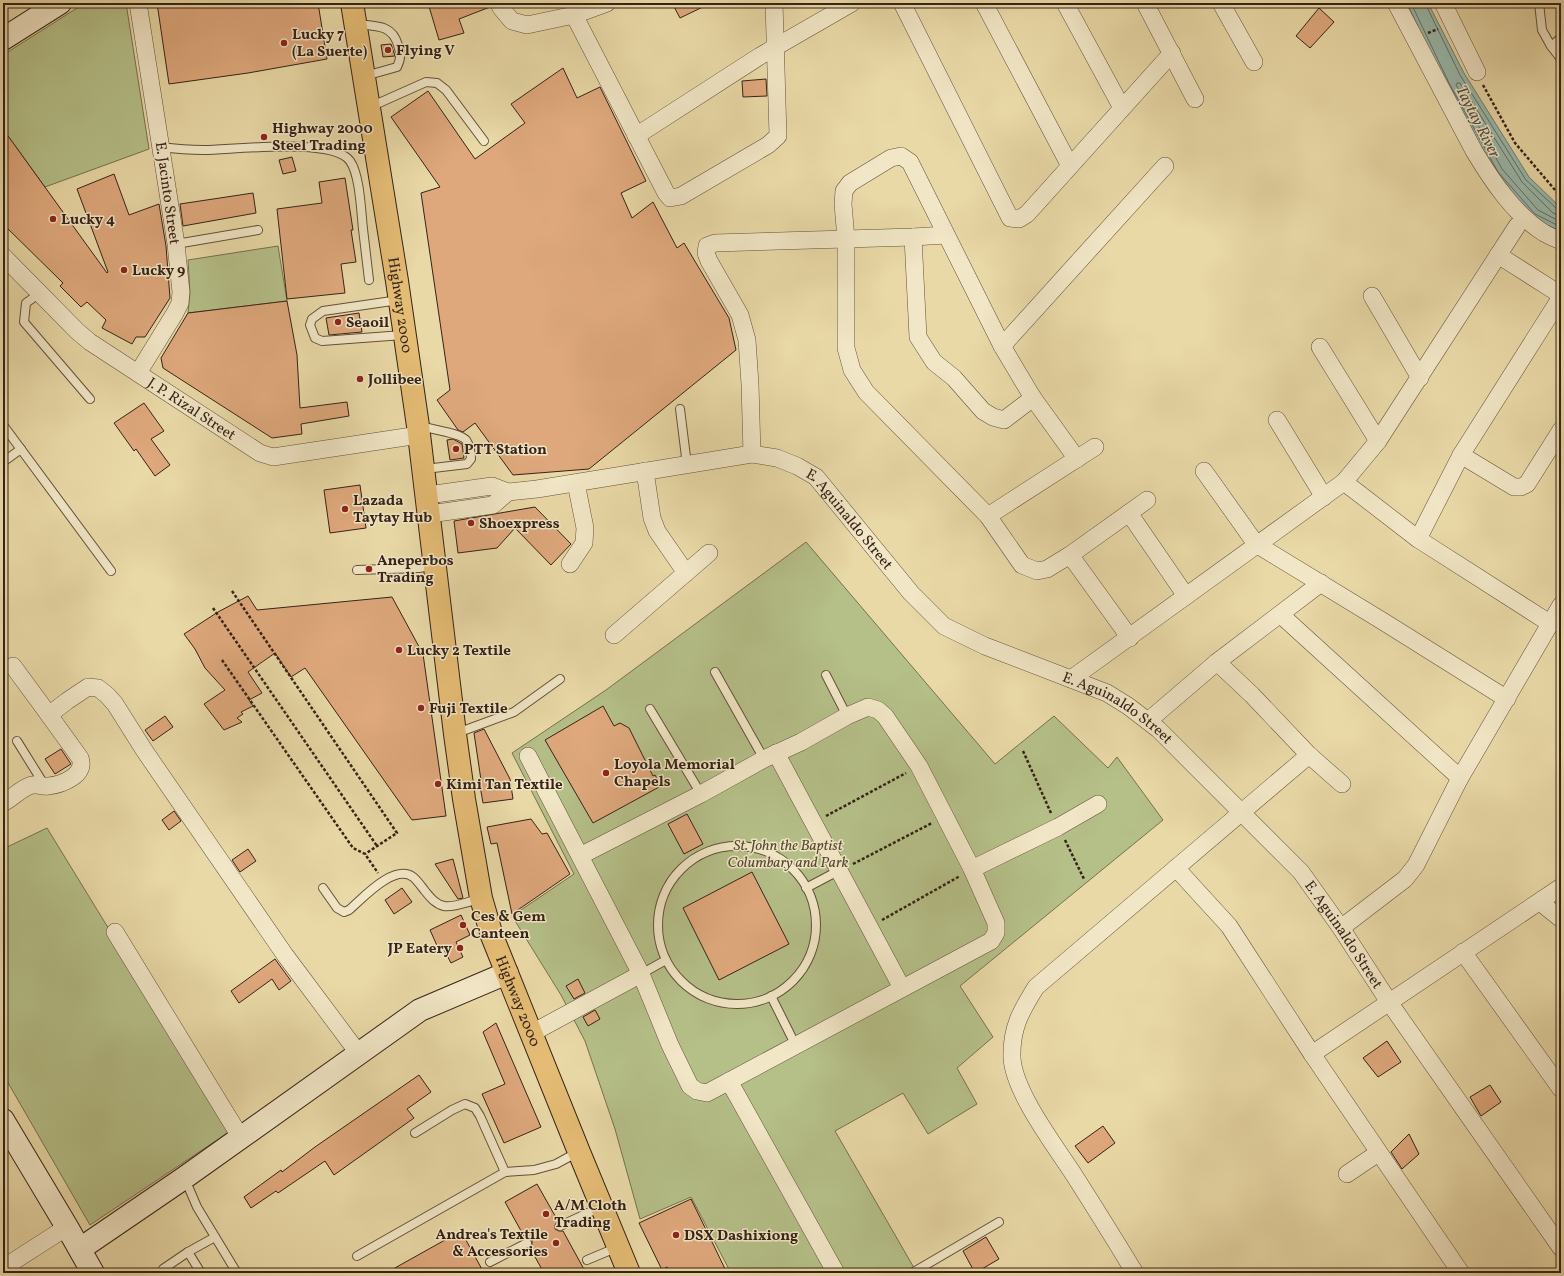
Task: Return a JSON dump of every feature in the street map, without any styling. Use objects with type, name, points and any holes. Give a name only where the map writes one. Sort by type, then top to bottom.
[{"type":"main road","name":"Highway 2000","points":[[352,3],[370,107],[419,431],[429,504],[455,734],[464,799],[481,898],[492,936],[629,1273]]},
{"type":"street","name":"E. Jacinto Street","points":[[138,3],[176,244],[181,292],[180,303],[175,313],[138,373]]},
{"type":"street","points":[[499,3],[501,8],[512,21],[527,25],[574,15],[607,3]]},
{"type":"street","points":[[574,15],[636,136],[670,198],[681,196],[768,145],[778,136],[779,129],[774,3]]},
{"type":"street","points":[[636,136],[775,47],[852,3]]},
{"type":"street","points":[[902,3],[1010,218],[1019,219],[1027,214],[1172,53]]},
{"type":"street","points":[[984,3],[1070,166]]},
{"type":"street","points":[[1065,3],[1122,108]]},
{"type":"street","points":[[1145,3],[1195,99]]},
{"type":"street","points":[[1221,3],[1254,62]]},
{"type":"street","points":[[1396,3],[1485,170],[1501,192],[1523,217],[1544,234],[1561,241]]},
{"type":"street","points":[[1443,3],[1477,72]]},
{"type":"street","points":[[3,39],[57,4]]},
{"type":"street","points":[[1077,459],[1033,398],[1002,346],[910,162],[901,156],[891,158],[850,183],[844,191],[842,204],[846,239],[846,348],[852,370],[866,392],[988,516],[1022,565],[1037,571],[1048,568],[1070,555],[1147,500]]},
{"type":"street","points":[[1002,346],[1165,166]]},
{"type":"street","points":[[1071,679],[1130,638],[1256,544],[1344,482],[1378,441],[1517,226]]},
{"type":"street","points":[[752,454],[747,340],[740,315],[709,261],[706,253],[707,246],[715,242],[913,237],[946,234]]},
{"type":"street","points":[[913,237],[918,337],[934,362],[954,378],[983,412],[993,417],[1004,420],[1033,398]]},
{"type":"street","name":"J. P. Rizal Street","points":[[3,256],[90,342],[260,453],[273,457],[419,431]]},
{"type":"street","points":[[1418,539],[1461,455],[1561,296],[1498,256]]},
{"type":"street","points":[[1372,296],[1420,378]]},
{"type":"street","points":[[1320,347],[1378,441]]},
{"type":"street","points":[[1277,420],[1324,497]]},
{"type":"street","points":[[1461,455],[1514,487],[1521,487],[1527,484],[1561,430]]},
{"type":"street","points":[[988,516],[1095,447]]},
{"type":"street","name":"E. Aguinaldo Street","points":[[429,504],[493,505],[508,492],[576,483],[752,454],[777,458],[798,466],[816,477],[911,593],[944,626],[985,646],[1107,693],[1148,721],[1242,812],[1301,872],[1341,928],[1389,1002],[1561,1248]]},
{"type":"street","points":[[1204,471],[1256,544],[1507,699]]},
{"type":"street","points":[[645,472],[652,518],[657,531],[686,573]]},
{"type":"street","points":[[1344,482],[1418,539],[1550,624]]},
{"type":"street","points":[[570,564],[584,543],[585,528],[576,483]]},
{"type":"street","points":[[1130,512],[1186,596]]},
{"type":"street","points":[[614,635],[710,554]]},
{"type":"street","points":[[1070,555],[1130,638]]},
{"type":"street","points":[[1148,721],[1217,662],[1322,584]]},
{"type":"street","points":[[1341,928],[1405,879],[1416,865],[1460,778],[1561,605]]},
{"type":"street","points":[[1281,615],[1460,778]]},
{"type":"street","points":[[1217,662],[1252,695],[1308,754],[1342,784]]},
{"type":"street","points":[[3,803],[32,785],[46,787],[60,784],[75,775],[82,766],[80,758],[13,666]]},
{"type":"street","points":[[49,715],[88,687],[98,688],[107,695],[115,704],[144,750],[285,955],[359,1054]]},
{"type":"street","points":[[528,756],[641,974],[670,1045],[690,1086],[697,1091],[707,1093],[991,941],[996,934],[996,923],[972,869],[919,766],[884,716],[878,710],[868,707],[847,716],[801,742],[770,756],[701,794],[580,856]]},
{"type":"street","points":[[1136,1273],[1028,1104],[1018,1081],[1012,1059],[1013,1034],[1022,1010],[1036,987],[1308,754]]},
{"type":"street","points":[[770,756],[840,870],[902,988]]},
{"type":"street","points":[[972,869],[1058,827],[1098,804]]},
{"type":"street","points":[[1176,868],[1229,926],[1378,1153],[1461,1273]]},
{"type":"street","points":[[1312,1054],[1561,887]]},
{"type":"street","points":[[1540,902],[1561,920]]},
{"type":"street","points":[[115,932],[241,1138]]},
{"type":"street","points":[[1464,952],[1561,1089]]},
{"type":"street","points":[[80,1249],[241,1138],[420,1010],[507,973]]},
{"type":"street","points":[[532,1033],[641,974]]},
{"type":"street","points":[[729,1081],[836,1273]]},
{"type":"street","points":[[3,1120],[93,1273]]},
{"type":"street","points":[[1347,1174],[1378,1153]]},
{"type":"street","points":[[3,1268],[67,1227]]},
{"type":"lane","points":[[1539,3],[1542,30],[1561,60]]},
{"type":"lane","points":[[356,24],[381,27],[390,31],[397,40],[401,54],[397,67],[365,76]]},
{"type":"lane","points":[[1551,46],[1561,38]]},
{"type":"lane","points":[[370,107],[426,82],[437,83],[446,90],[484,141]]},
{"type":"lane","points":[[161,147],[204,150],[277,146],[304,147],[329,150],[346,157],[353,168],[358,187],[369,280]]},
{"type":"lane","points":[[176,244],[258,230]]},
{"type":"lane","points":[[40,293],[26,303],[24,322],[90,399]]},
{"type":"lane","points":[[400,300],[323,311],[312,319],[310,325],[315,338],[322,341],[405,334]]},
{"type":"lane","points":[[680,410],[687,465]]},
{"type":"lane","points":[[3,425],[111,571]]},
{"type":"lane","points":[[419,431],[454,434],[465,438],[470,446],[471,459],[467,464],[424,469]]},
{"type":"lane","points":[[3,462],[21,449]]},
{"type":"lane","points":[[357,570],[419,568],[436,565]]},
{"type":"lane","points":[[715,672],[770,756]]},
{"type":"lane","points":[[826,675],[847,716]]},
{"type":"lane","points":[[455,734],[514,712],[560,679]]},
{"type":"lane","points":[[650,709],[701,794]]},
{"type":"lane","points":[[17,742],[46,787]]},
{"type":"lane","points":[[731,847],[757,849],[769,853],[785,863],[799,877],[806,888],[811,899],[814,912],[814,937],[811,949],[800,972],[782,989],[771,996],[742,1004],[723,1003],[711,1000],[700,995],[680,980],[666,960],[661,948],[659,936],[660,910],[668,886],[680,871],[695,858],[719,848],[731,847]]},
{"type":"lane","points":[[806,888],[840,870]]},
{"type":"lane","points":[[323,888],[337,908],[344,912],[349,910],[383,880],[398,874],[406,874],[413,877],[435,902],[441,906],[448,907],[481,898]]},
{"type":"lane","points":[[641,974],[666,960]]},
{"type":"lane","points":[[771,996],[796,1046]]},
{"type":"lane","points":[[415,1133],[452,1110],[465,1104],[474,1108],[480,1116],[505,1172]]},
{"type":"lane","points":[[357,1256],[505,1172],[534,1170],[556,1164],[579,1152]]},
{"type":"lane","points":[[184,1178],[198,1207],[237,1273]]},
{"type":"lane","points":[[560,1226],[602,1207]]},
{"type":"lane","points":[[912,1273],[999,1222]]},
{"type":"lane","points":[[162,1272],[188,1252],[215,1237]]},
{"type":"lane","points":[[490,1262],[527,1243]]},
{"type":"lane","points":[[587,1260],[618,1247]]},
{"type":"lane","points":[[188,1252],[201,1273]]},
{"type":"path","points":[[1421,36],[1442,28]]},
{"type":"path","points":[[1477,72],[1515,143],[1561,197]]},
{"type":"path","points":[[232,591],[398,833],[365,854]]},
{"type":"path","points":[[214,608],[378,846]]},
{"type":"path","points":[[222,660],[353,848],[365,854],[383,880]]},
{"type":"path","points":[[812,823],[919,766]]},
{"type":"path","points":[[840,870],[945,817]]},
{"type":"path","points":[[870,927],[972,869]]},
{"type":"green space","points":[[85,3],[126,3],[149,149],[45,187],[3,129],[3,55]]},
{"type":"green space","points":[[278,246],[287,301],[188,313],[190,293],[188,260]]},
{"type":"green space","name":"St. John the Baptist Columbary and Park","points":[[806,542],[995,764],[1054,716],[1108,768],[1117,757],[1163,820],[960,986],[993,1037],[957,1068],[977,1104],[928,1134],[903,1093],[835,1131],[917,1273],[731,1273],[691,1197],[640,1219],[615,1129],[585,1041],[561,995],[512,916],[574,874],[512,753],[606,690]]},
{"type":"green space","points":[[47,828],[232,1130],[90,1225],[3,1074],[3,849]]},
{"type":"water","name":"Taytay River","points":[[1407,3],[1428,3],[1464,73],[1529,177],[1561,208],[1561,232],[1532,217],[1495,174],[1445,84]]},
{"type":"building","points":[[157,3],[318,3],[327,59],[248,73],[169,84]]},
{"type":"building","points":[[428,3],[489,3],[490,7],[459,19],[464,33],[439,40]]},
{"type":"building","points":[[672,3],[711,3],[680,18]]},
{"type":"building","points":[[1319,8],[1334,22],[1310,48],[1296,36]]},
{"type":"building","name":"Flying V","points":[[391,44],[395,56],[383,57],[381,45]]},
{"type":"building","points":[[563,68],[577,98],[600,87],[646,181],[621,193],[632,218],[653,202],[677,248],[684,243],[729,318],[736,350],[589,469],[513,475],[475,423],[463,432],[458,430],[437,400],[450,390],[421,193],[440,187],[391,117],[428,91],[475,159],[525,123],[511,104]]},
{"type":"building","points":[[766,79],[767,96],[743,97],[742,81]]},
{"type":"building","points":[[3,129],[107,273],[108,272],[77,189],[114,174],[129,215],[159,204],[166,246],[170,298],[145,337],[136,337],[132,344],[102,328],[106,320],[87,302],[81,307],[60,286],[63,283],[3,224]]},
{"type":"building","points":[[292,157],[296,171],[283,174],[279,160]]},
{"type":"building","points":[[345,178],[356,262],[341,264],[345,293],[287,299],[277,209],[322,203],[319,182]]},
{"type":"building","points":[[253,193],[256,213],[183,226],[180,204]]},
{"type":"building","points":[[287,301],[297,355],[300,408],[347,402],[349,416],[301,424],[302,434],[272,438],[163,368],[161,358],[188,313]]},
{"type":"building","points":[[359,313],[362,332],[329,335],[326,318]]},
{"type":"building","points":[[144,403],[164,431],[151,439],[170,465],[155,476],[136,449],[134,451],[114,423]]},
{"type":"building","name":"PTT Station","points":[[453,439],[462,444],[464,458],[450,460],[447,440]]},
{"type":"building","name":"Lazada Taytay Hub","points":[[360,485],[366,528],[330,533],[324,490]]},
{"type":"building","points":[[535,507],[571,544],[551,565],[515,528],[497,548],[458,553],[454,521]]},
{"type":"building","points":[[248,596],[257,610],[392,597],[423,654],[446,816],[412,820],[305,668],[291,677],[275,653],[248,672],[262,693],[249,700],[253,706],[241,712],[243,714],[237,718],[242,722],[224,730],[204,704],[225,690],[205,668],[195,649],[184,634],[218,612]]},
{"type":"building","name":"Loyola Memorial Chapels","points":[[603,706],[614,726],[620,723],[629,728],[653,776],[655,775],[661,786],[593,823],[545,740]]},
{"type":"building","points":[[165,716],[173,727],[153,741],[145,730]]},
{"type":"building","points":[[484,729],[510,779],[513,799],[483,803],[474,733]]},
{"type":"building","points":[[61,749],[71,764],[55,774],[45,759]]},
{"type":"building","points":[[174,811],[181,821],[169,830],[162,820]]},
{"type":"building","points":[[687,814],[703,844],[684,854],[668,824]]},
{"type":"building","points":[[531,819],[542,834],[547,833],[570,874],[512,914],[497,843],[491,844],[487,827]]},
{"type":"building","points":[[248,849],[256,861],[240,872],[232,860]]},
{"type":"building","points":[[453,859],[463,898],[458,899],[435,864]]},
{"type":"building","points":[[752,872],[789,944],[719,980],[683,908]]},
{"type":"building","points":[[402,888],[412,902],[394,914],[385,900]]},
{"type":"building","points":[[461,915],[470,935],[456,942],[463,957],[451,963],[443,948],[439,950],[430,930]]},
{"type":"building","points":[[275,959],[291,981],[279,990],[272,979],[239,1003],[231,991]]},
{"type":"building","points":[[578,979],[585,993],[574,999],[566,986]]},
{"type":"building","points":[[595,1010],[600,1019],[588,1026],[583,1017]]},
{"type":"building","points":[[496,1023],[541,1127],[504,1143],[482,1094],[505,1084],[483,1032]]},
{"type":"building","points":[[1387,1041],[1401,1062],[1378,1077],[1363,1058]]},
{"type":"building","points":[[419,1075],[431,1092],[407,1109],[414,1118],[334,1175],[325,1161],[278,1193],[276,1191],[251,1208],[244,1197],[281,1170],[282,1172],[315,1147]]},
{"type":"building","points":[[1490,1085],[1501,1102],[1481,1116],[1470,1097]]},
{"type":"building","points":[[1103,1126],[1115,1143],[1088,1163],[1075,1146]]},
{"type":"building","points":[[1409,1134],[1419,1154],[1402,1169],[1391,1152]]},
{"type":"building","points":[[537,1184],[558,1221],[555,1225],[555,1229],[563,1231],[586,1273],[544,1273],[530,1248],[532,1240],[525,1238],[505,1202]]},
{"type":"building","name":"DSX Dashixiong","points":[[691,1199],[727,1273],[670,1273],[667,1267],[662,1270],[639,1223]]},
{"type":"building","points":[[461,1231],[484,1273],[386,1273]]},
{"type":"building","points":[[986,1237],[999,1259],[975,1273],[963,1251]]},
{"type":"place","name":"Lucky 7 (La Suerte)","points":[[284,43]]},
{"type":"place","name":"Flying V","points":[[388,50]]},
{"type":"place","name":"Highway 2000 Steel Trading","points":[[264,137]]},
{"type":"place","name":"Lucky 4","points":[[53,219]]},
{"type":"place","name":"Lucky 9","points":[[124,270]]},
{"type":"place","name":"Seaoil","points":[[338,322]]},
{"type":"place","name":"Jollibee","points":[[360,379]]},
{"type":"place","name":"PTT Station","points":[[456,449]]},
{"type":"place","name":"Lazada Taytay Hub","points":[[345,509]]},
{"type":"place","name":"Shoexpress","points":[[471,523]]},
{"type":"place","name":"Aneperbos Trading","points":[[369,569]]},
{"type":"place","name":"Lucky 2 Textile","points":[[399,650]]},
{"type":"place","name":"Fuji Textile","points":[[421,708]]},
{"type":"place","name":"Loyola Memorial Chapels","points":[[606,773]]},
{"type":"place","name":"Kimi Tan Textile","points":[[438,784]]},
{"type":"place","name":"Ces & Gem Canteen","points":[[463,925]]},
{"type":"place","name":"JP Eatery","points":[[460,948]]},
{"type":"place","name":"A/M Cloth Trading","points":[[546,1214]]},
{"type":"place","name":"DSX Dashixiong","points":[[676,1235]]},
{"type":"place","name":"Andrea's Textile & Accessories","points":[[556,1243]]}]
